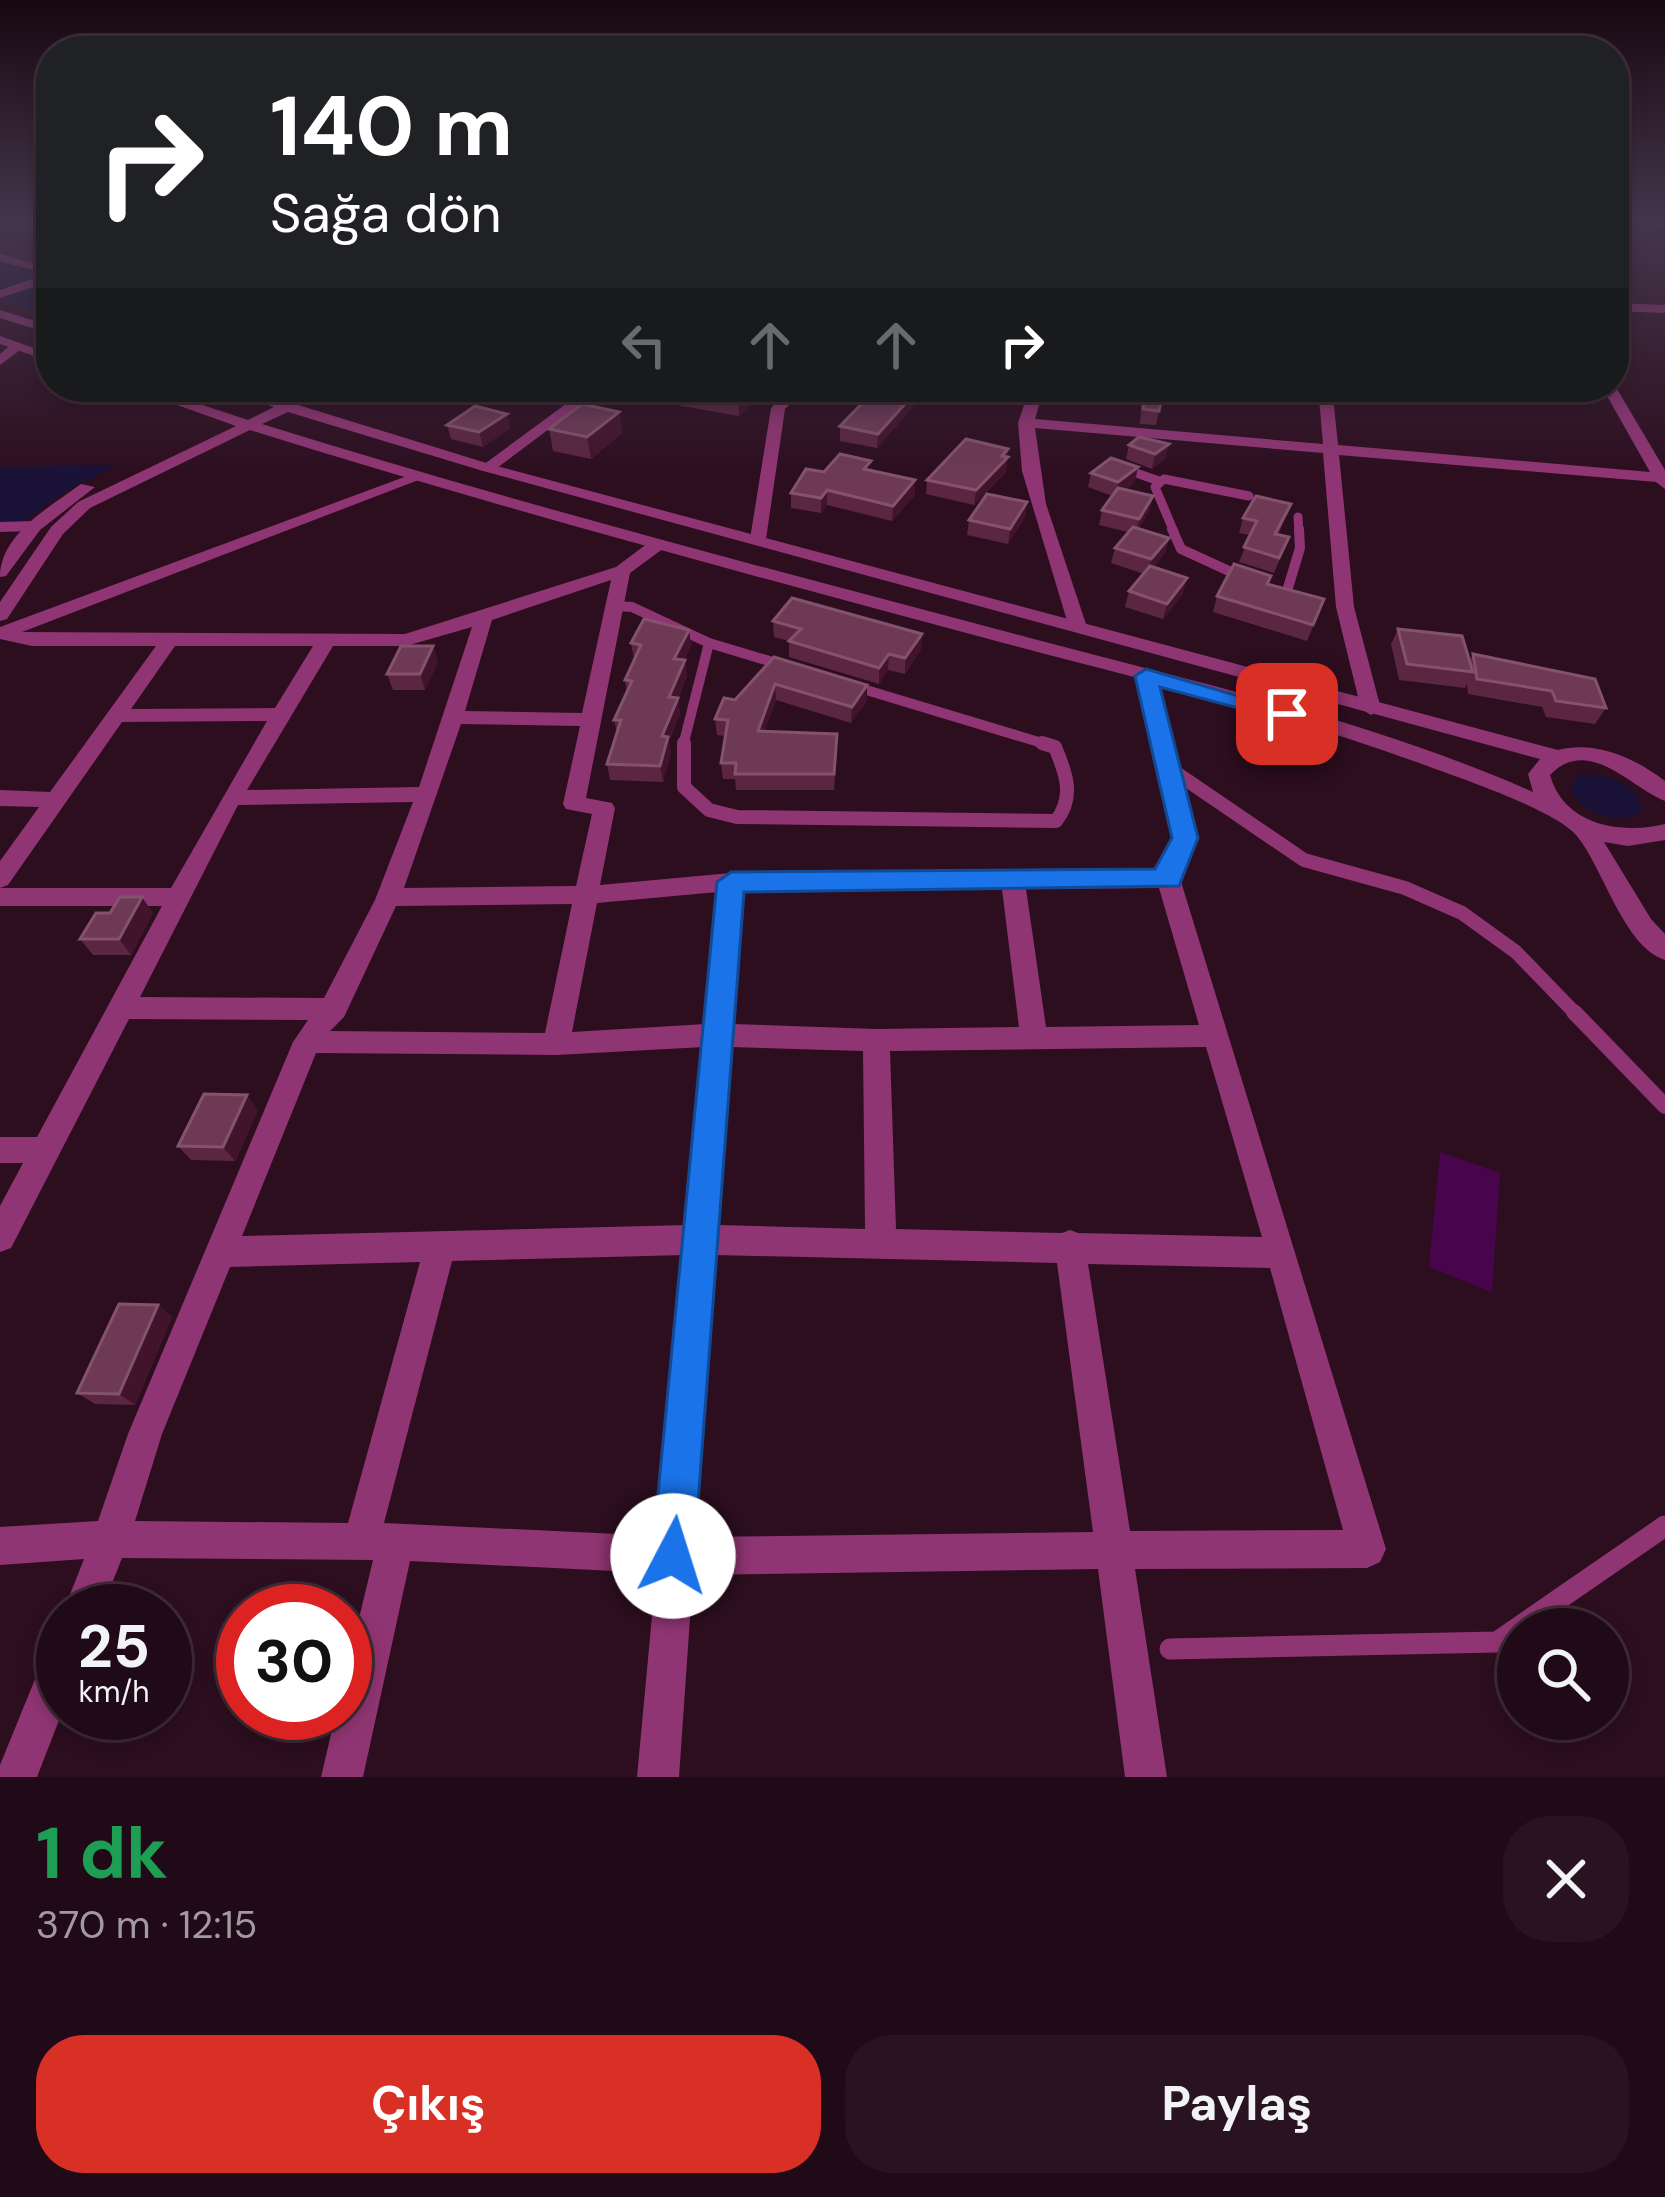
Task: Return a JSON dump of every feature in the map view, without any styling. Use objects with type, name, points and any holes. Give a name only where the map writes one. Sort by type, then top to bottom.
[{"type":"street","points":[[1629,308],[1665,309]]},
{"type":"street","points":[[0,314],[36,325]]},
{"type":"street","points":[[0,340],[36,353]]},
{"type":"street","points":[[0,361],[17,347]]},
{"type":"street","points":[[178,402],[658,544],[1432,759],[1573,820],[1628,838],[1663,836]]},
{"type":"street","points":[[269,402],[488,468],[1077,624],[1371,709],[1557,757],[1593,756],[1665,775]]},
{"type":"street","points":[[0,572],[34,526],[87,487],[227,419],[279,402]]},
{"type":"street","points":[[488,468],[578,402]]},
{"type":"street","points":[[758,539],[778,408],[784,402]]},
{"type":"street","points":[[1028,402],[1024,447],[1077,624]]},
{"type":"street","points":[[1327,402],[1335,452],[1335,604],[1371,709]]},
{"type":"street","points":[[1618,402],[1664,480]]},
{"type":"street","points":[[1,627],[74,513],[107,491],[248,425],[275,404]]},
{"type":"street","points":[[1025,422],[1664,480]]},
{"type":"street","points":[[1,627],[421,476]]},
{"type":"street","points":[[0,526],[34,526]]},
{"type":"street","points":[[1,627],[32,640],[324,644],[406,640],[622,571],[658,544]]},
{"type":"street","points":[[556,1044],[604,808],[574,804],[622,571]]},
{"type":"street","points":[[92,1584],[146,1434],[307,1042],[335,1009],[385,897],[484,617]]},
{"type":"street","points":[[0,879],[168,641]]},
{"type":"street","points":[[0,1238],[231,798],[324,644]]},
{"type":"street","points":[[0,1546],[110,1538],[378,1542],[673,1556],[1366,1549],[1169,879],[1168,870],[1185,838],[1146,676]]},
{"type":"street","points":[[114,716],[279,713]]},
{"type":"street","points":[[452,717],[592,720]]},
{"type":"street","points":[[1557,757],[1539,774],[1540,787],[1573,820],[1642,926],[1665,950]]},
{"type":"street","points":[[1633,769],[1665,793]]},
{"type":"street","points":[[231,798],[424,794]]},
{"type":"street","points":[[0,799],[57,800]]},
{"type":"street","points":[[385,897],[588,895],[731,882],[1169,879]]},
{"type":"street","points":[[1013,880],[1034,1039]]},
{"type":"street","points":[[658,1777],[731,882]]},
{"type":"street","points":[[0,897],[178,897]]},
{"type":"street","points":[[124,1008],[335,1009]]},
{"type":"street","points":[[307,1042],[556,1044],[717,1035],[876,1040],[1216,1036]]},
{"type":"street","points":[[876,1040],[880,1245]]},
{"type":"street","points":[[0,1150],[46,1150]]},
{"type":"street","points":[[221,1252],[700,1240],[1282,1252]]},
{"type":"street","points":[[1070,1245],[1146,1777]]},
{"type":"street","points":[[342,1777],[378,1542],[440,1246]]},
{"type":"street","points":[[16,1777],[36,1727]]},
{"type":"lane","points":[[1109,464],[1159,481],[1179,480],[1249,496]]},
{"type":"lane","points":[[1159,481],[1157,494],[1181,548],[1207,566],[1255,581]]},
{"type":"lane","points":[[1287,590],[1300,548],[1298,517]]},
{"type":"lane","points":[[1271,586],[1306,596]]},
{"type":"lane","points":[[616,606],[632,608],[709,643],[794,668]]},
{"type":"lane","points":[[709,643],[682,752],[684,787],[709,810],[737,817],[1056,821],[1066,812],[1070,797],[1055,747],[836,681]]},
{"type":"lane","points":[[1168,768],[1304,860],[1405,888],[1462,913],[1516,952],[1665,1106]]},
{"type":"lane","points":[[1170,1649],[1497,1642],[1665,1526]]},
{"type":"shaded area","points":[[119,465],[66,491],[19,525],[0,525],[0,467]]},
{"type":"shaded area","points":[[1579,775],[1619,781],[1634,792],[1642,810],[1623,818],[1593,812],[1570,790]]},
{"type":"shaded area","points":[[1440,1152],[1500,1173],[1492,1292],[1429,1267]]},
{"type":"building","points":[[863,402],[907,402],[878,434],[840,426]]},
{"type":"building","points":[[1144,402],[1161,402],[1159,411],[1143,409]]},
{"type":"building","points":[[582,404],[619,412],[587,437],[549,429]]},
{"type":"building","points":[[475,406],[507,414],[479,432],[447,425]]},
{"type":"building","points":[[1139,437],[1169,444],[1155,454],[1129,445]]},
{"type":"building","points":[[966,439],[1008,449],[1002,456],[1008,457],[976,490],[927,480]]},
{"type":"building","points":[[840,454],[871,461],[864,469],[915,480],[893,506],[827,490],[821,498],[791,493],[806,469],[824,472]]},
{"type":"building","points":[[1111,458],[1138,467],[1118,482],[1091,473]]},
{"type":"building","points":[[1118,488],[1153,496],[1139,519],[1102,510]]},
{"type":"building","points":[[987,494],[1027,502],[1010,529],[969,520]]},
{"type":"building","points":[[1256,496],[1291,504],[1275,534],[1289,537],[1279,558],[1244,547],[1257,521],[1243,518]]},
{"type":"building","points":[[1133,527],[1169,538],[1151,559],[1115,548]]},
{"type":"building","points":[[1234,564],[1271,576],[1267,584],[1324,599],[1313,625],[1217,596]]},
{"type":"building","points":[[1150,566],[1187,578],[1167,604],[1129,591]]},
{"type":"building","points":[[792,598],[922,634],[905,658],[889,654],[879,668],[789,641],[801,629],[773,621]]},
{"type":"building","points":[[644,619],[689,630],[674,659],[685,660],[669,697],[678,698],[662,736],[668,737],[660,766],[607,764],[621,720],[614,720],[632,681],[625,680],[641,645],[631,643]]},
{"type":"building","points":[[1398,629],[1462,636],[1473,672],[1407,664]]},
{"type":"building","points":[[401,646],[433,646],[420,674],[387,674]]},
{"type":"building","points":[[1473,654],[1595,679],[1606,708],[1556,701],[1552,691],[1477,679]]},
{"type":"building","points":[[774,657],[867,685],[852,707],[775,684],[758,731],[837,734],[834,774],[735,774],[736,763],[721,763],[728,720],[715,719],[724,698],[735,700]]},
{"type":"building","points":[[120,897],[142,897],[119,939],[80,939],[96,913],[110,913]]},
{"type":"building","points":[[204,1094],[247,1095],[223,1147],[178,1146]]},
{"type":"building","points":[[119,1304],[158,1305],[119,1394],[77,1393]]},
{"type":"route","points":[[673,1556],[731,882],[1169,879],[1168,870],[1185,838],[1146,676],[1287,714]]}]
